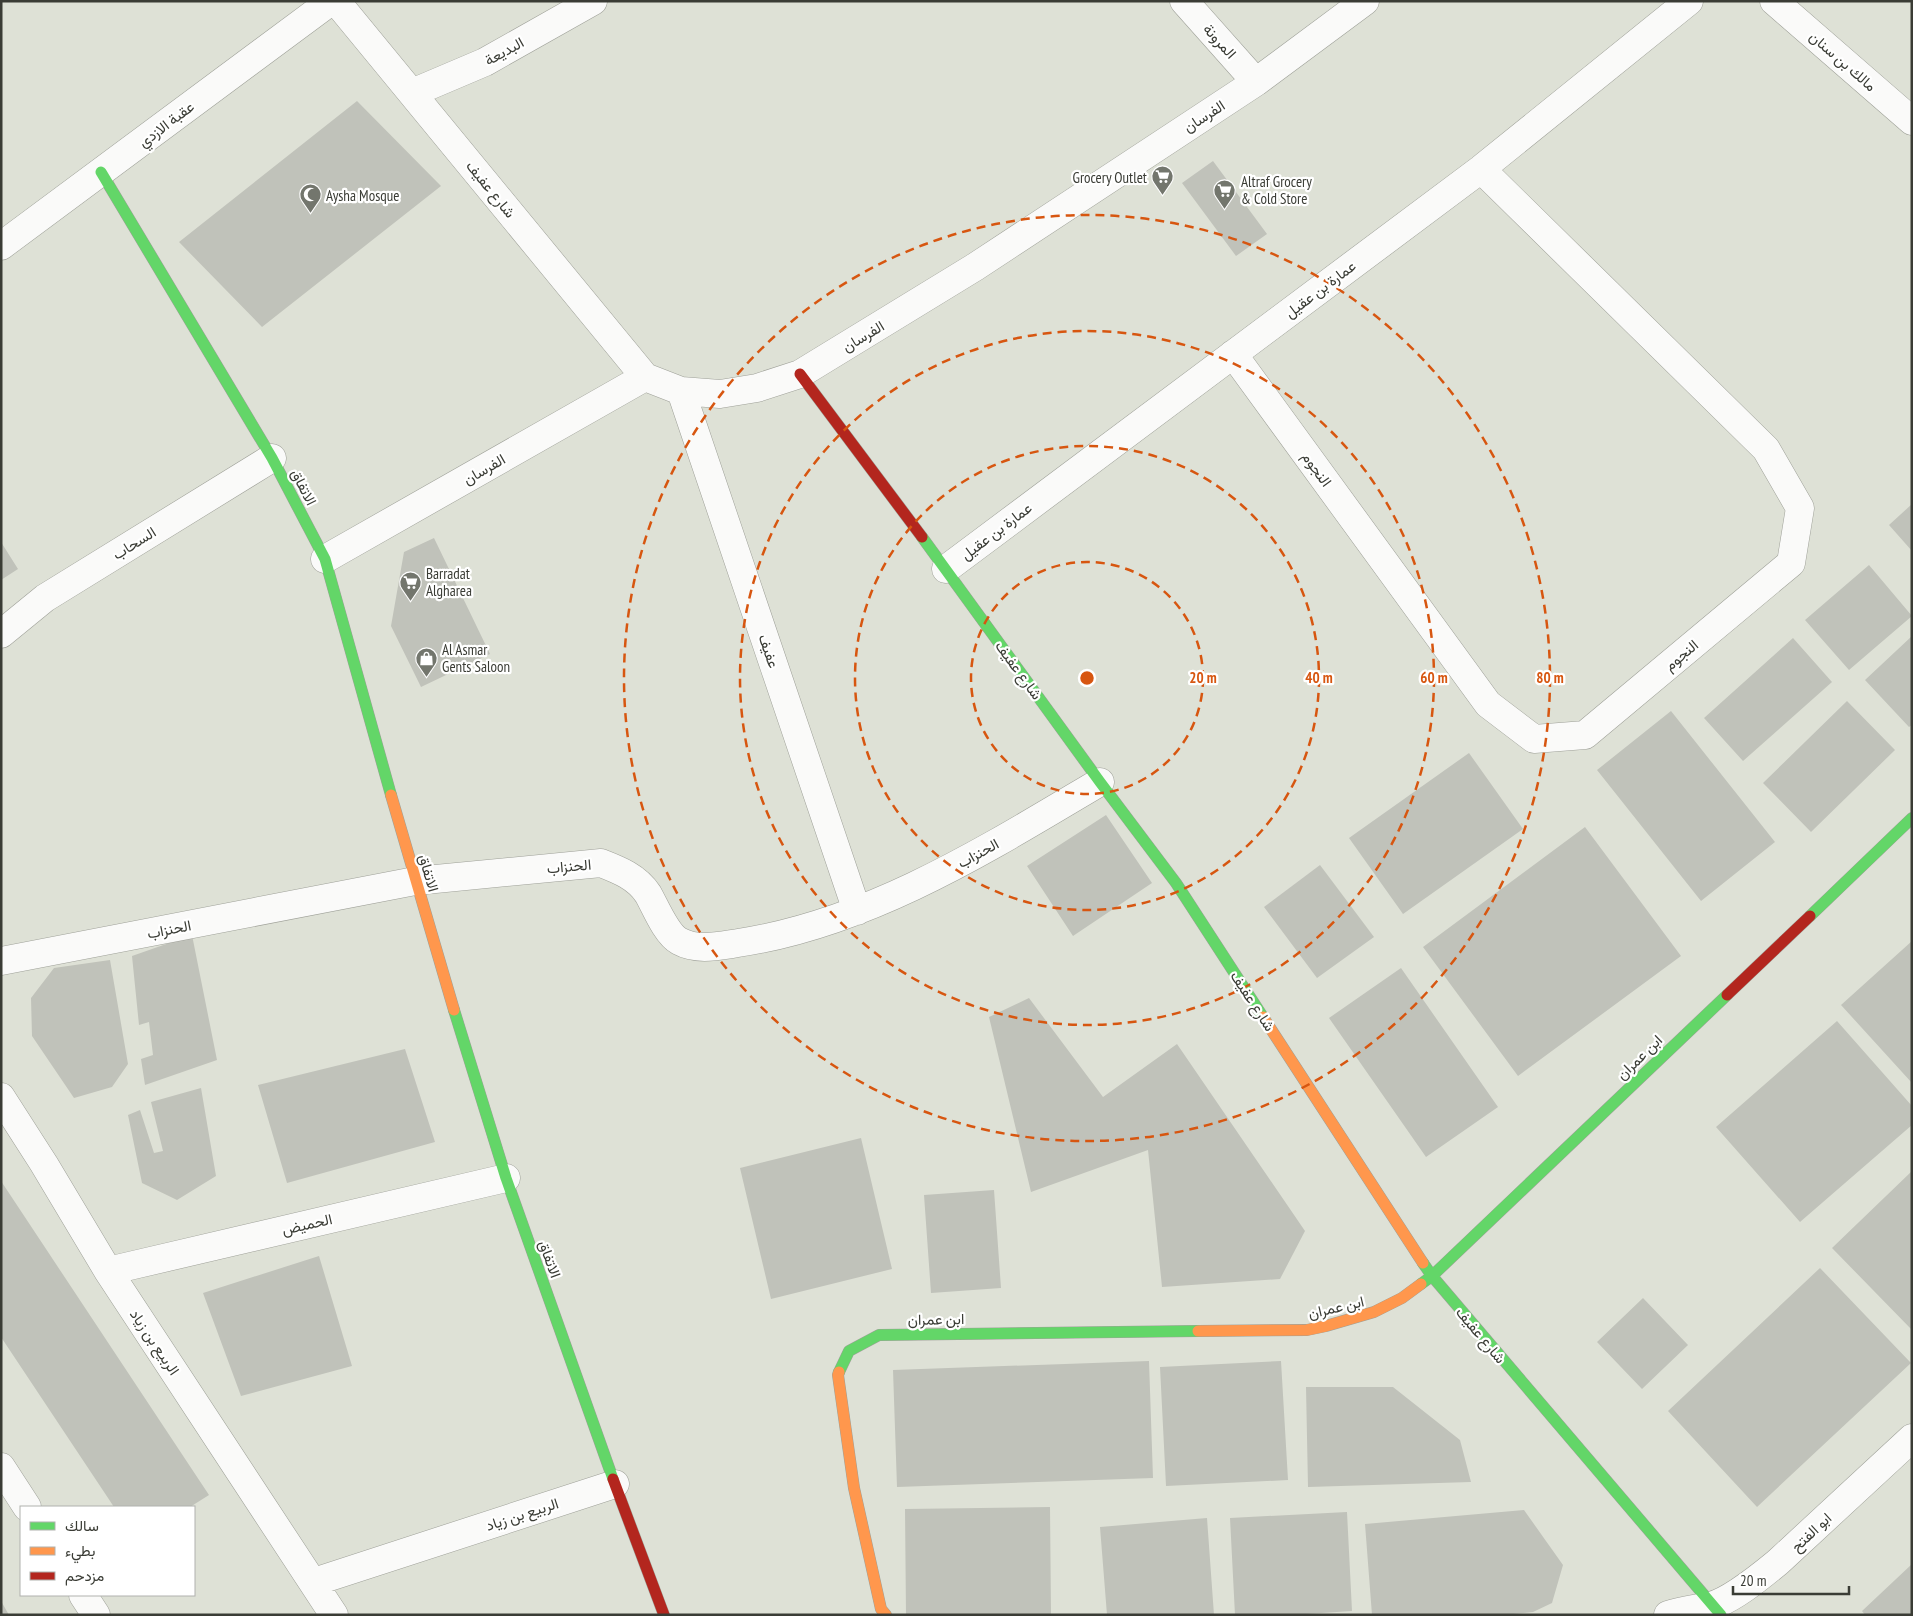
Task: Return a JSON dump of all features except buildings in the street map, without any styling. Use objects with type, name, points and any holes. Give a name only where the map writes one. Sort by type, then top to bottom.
[{"type":"street","name":"عقبة الازدي","points":[[1,246],[331,1]]},
{"type":"street","name":"شارع عفيف","points":[[336,1],[645,377]]},
{"type":"street","name":"البديعة","points":[[412,93],[485,62],[593,1]]},
{"type":"street","name":"المرونة","points":[[1184,1],[1256,82]]},
{"type":"street","name":"الفرسان","points":[[325,559],[645,377],[682,391],[720,394],[756,388],[800,374],[975,267],[1256,82],[1365,1]]},
{"type":"street","name":"عمارة بن عقيل","points":[[946,569],[1481,169],[1689,1]]},
{"type":"street","name":"مالك بن سنان","points":[[1774,1],[1912,121]]},
{"type":"street","name":"النجوم","points":[[1233,354],[1488,704],[1534,739],[1585,735],[1791,563],[1800,508],[1766,448],[1481,169]]},
{"type":"street","name":"الاتفاق","points":[[101,172],[272,458],[325,559],[415,881],[506,1178],[615,1484],[664,1615]]},
{"type":"street","name":"شارع عفيف","points":[[800,374],[946,569],[1100,782],[1176,883],[1432,1276],[1716,1610]]},
{"type":"street","name":"عفيف","points":[[682,391],[856,911]]},
{"type":"street","name":"السحاب","points":[[1,634],[45,598],[272,458]]},
{"type":"street","name":"الحنزاب","points":[[1,961],[415,881],[601,863],[628,874],[647,892],[660,918],[678,941],[704,948],[767,939],[856,911],[940,874],[1010,836],[1100,782]]},
{"type":"street","name":"ابن عمران","points":[[886,1615],[881,1609],[854,1488],[838,1376],[848,1351],[879,1335],[1307,1330],[1342,1324],[1374,1313],[1404,1297],[1432,1276],[1912,818]]},
{"type":"street","name":"الربيع بن زياد","points":[[1,1097],[49,1172],[108,1271],[334,1615]]},
{"type":"street","name":"الحميض","points":[[108,1271],[506,1178]]},
{"type":"street","name":"ابو الفتح","points":[[1668,1615],[1692,1608],[1716,1610],[1778,1562],[1912,1438]]},
{"type":"street","points":[[1,1467],[26,1506]]},
{"type":"street","name":"الربيع بن زياد","points":[[314,1582],[615,1484]]},
{"type":"street","points":[[84,1596],[96,1615]]},
{"type":"traffic: fast","points":[[101,172],[272,458],[325,559],[391,795]]},
{"type":"traffic: fast","points":[[922,537],[1176,883],[1263,1017]]},
{"type":"traffic: fast","points":[[1810,916],[1912,818]]},
{"type":"traffic: fast","points":[[1421,1284],[1432,1276],[1727,995]]},
{"type":"traffic: fast","points":[[454,1010],[506,1178],[613,1479]]},
{"type":"traffic: fast","points":[[1423,1263],[1432,1276],[1721,1615]]},
{"type":"traffic: fast","points":[[839,1372],[849,1351],[879,1335],[1198,1331]]},
{"type":"traffic: slow","points":[[391,795],[454,1010]]},
{"type":"traffic: slow","points":[[1263,1017],[1423,1263]]},
{"type":"traffic: slow","points":[[1198,1331],[1307,1330],[1326,1326],[1374,1312],[1402,1298],[1421,1284]]},
{"type":"traffic: slow","points":[[839,1372],[854,1488],[881,1609],[886,1615]]},
{"type":"traffic: jam","points":[[800,374],[922,537]]},
{"type":"traffic: jam","points":[[1727,995],[1810,916]]},
{"type":"traffic: jam","points":[[613,1479],[664,1615]]},
{"type":"place","name":"Grocery Outlet","points":[[1163,196]]},
{"type":"place","name":"Altraf Grocery & Cold Store","points":[[1225,209]]},
{"type":"place","name":"Aysha Mosque","points":[[310,214]]},
{"type":"place","name":"Barradat Algharea","points":[[410,601]]},
{"type":"place","name":"Al Asmar Gents Saloon","points":[[426,677]]}]
